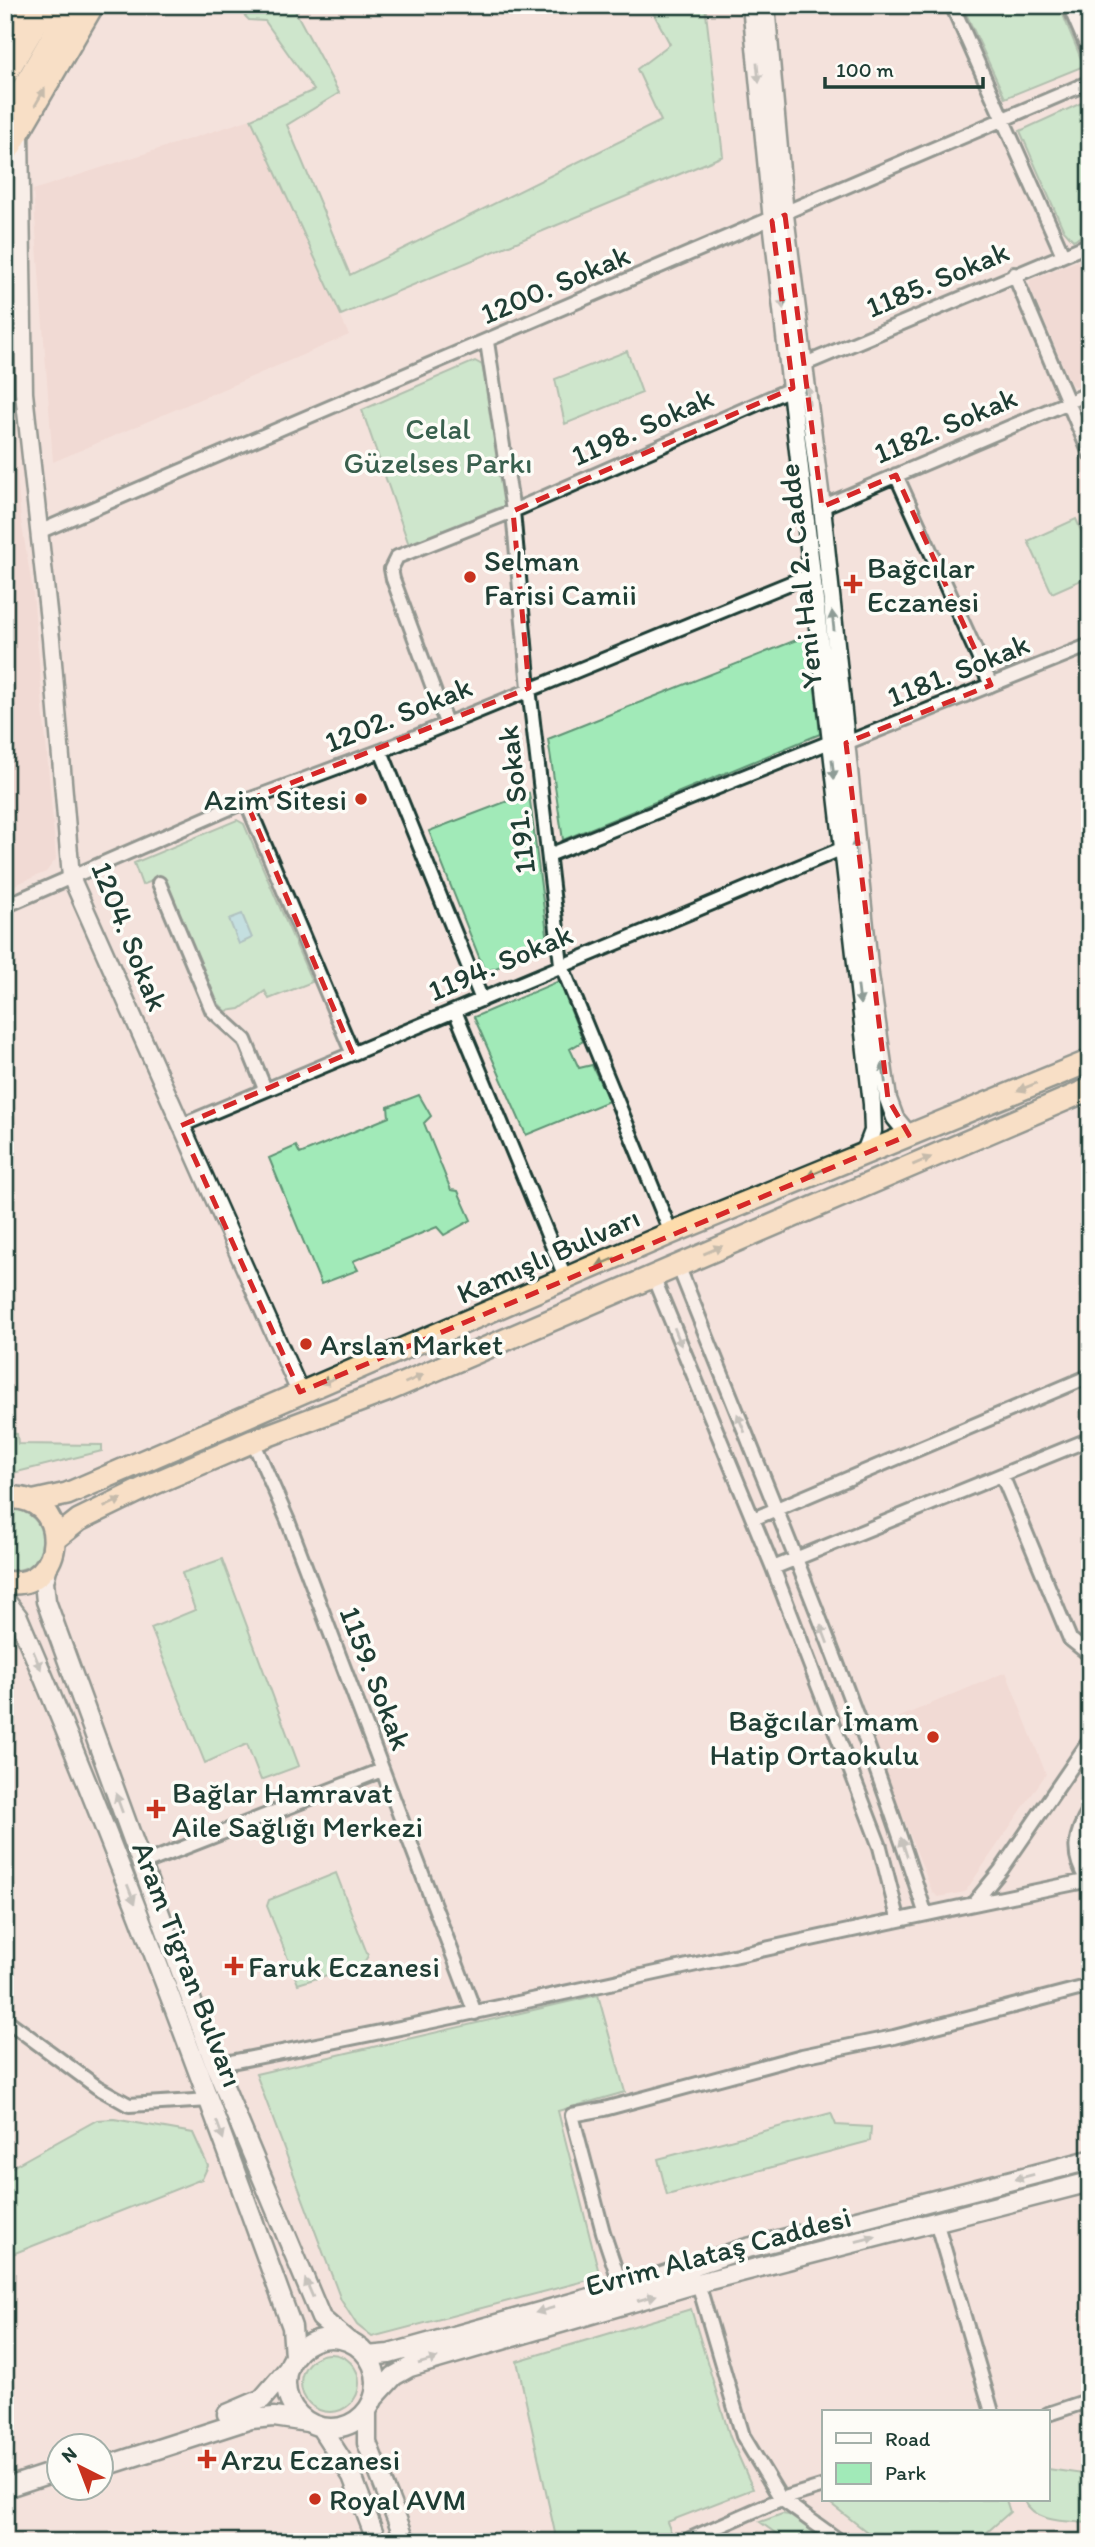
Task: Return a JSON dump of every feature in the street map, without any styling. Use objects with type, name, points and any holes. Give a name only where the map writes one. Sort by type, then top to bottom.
[{"type":"highway","points":[[5,40],[26,5]]},
{"type":"highway","points":[[5,76],[47,5]]},
{"type":"highway","points":[[5,156],[12,126],[71,5]]},
{"type":"highway","points":[[12,126],[93,5]]},
{"type":"highway","name":"Kamışlı Bulvarı","points":[[32,1502],[67,1494],[671,1233],[1090,1061]]},
{"type":"highway","name":"Kamışlı Bulvarı","points":[[55,1539],[79,1520],[153,1484],[253,1441],[386,1391],[652,1274],[1090,1089]]},
{"type":"highway","points":[[5,1498],[32,1502],[48,1517],[55,1539],[48,1564],[26,1581],[5,1582]]},
{"type":"main road","points":[[48,1564],[44,1582],[46,1601],[215,2064],[321,2318],[367,2356],[388,2354],[622,2288],[744,2249],[1090,2160]]},
{"type":"main road","name":"Aram Tigran Bulvarı","points":[[5,1600],[18,1617],[89,1785],[209,2100],[292,2327],[291,2363]]},
{"type":"main road","name":"Evrim Alataş Caddesi","points":[[370,2404],[394,2376],[410,2367],[698,2283],[1090,2182]]},
{"type":"main road","points":[[116,2451],[253,2405],[305,2346],[319,2340],[354,2345],[374,2372],[367,2443],[406,2542]]},
{"type":"main road","points":[[291,2363],[285,2385],[288,2399],[296,2413],[314,2425],[352,2476],[377,2542]]},
{"type":"main road","points":[[116,2462],[251,2418],[274,2417],[314,2425],[347,2426],[370,2404]]},
{"type":"main road","points":[[5,2488],[46,2475]]},
{"type":"main road","points":[[5,2499],[46,2486]]},
{"type":"street","points":[[751,5],[778,218],[812,574],[838,743],[841,849],[872,1104],[873,1131],[865,1152]]},
{"type":"street","name":"Yeni Hal 2. Cadde","points":[[766,5],[778,218],[805,365],[822,506],[838,743],[888,1099],[895,1118],[909,1135]]},
{"type":"street","points":[[952,5],[1063,255]]},
{"type":"street","points":[[1069,5],[1090,54]]},
{"type":"street","name":"1200. Sokak","points":[[41,531],[778,218],[1090,82]]},
{"type":"street","name":"1204. Sokak","points":[[12,126],[24,393],[41,531],[71,877],[300,1392]]},
{"type":"street","name":"1185. Sokak","points":[[805,365],[1090,244]]},
{"type":"street","points":[[1014,274],[1090,454]]},
{"type":"street","name":"1191. Sokak","points":[[487,342],[513,511],[529,688],[561,964],[671,1233]]},
{"type":"street","name":"1198. Sokak","points":[[446,723],[391,569],[397,557],[513,511],[793,388]]},
{"type":"street","name":"1182. Sokak","points":[[822,506],[1090,394]]},
{"type":"street","points":[[896,475],[991,685]]},
{"type":"street","name":"1202. Sokak","points":[[5,906],[246,801],[381,751],[812,574]]},
{"type":"street","name":"1181. Sokak","points":[[549,855],[1090,645]]},
{"type":"street","points":[[381,751],[482,1000]]},
{"type":"street","points":[[246,801],[352,1052]]},
{"type":"street","name":"1194. Sokak","points":[[180,1126],[482,1000],[561,964],[841,849]]},
{"type":"street","points":[[159,883],[212,1010],[246,1040],[265,1089]]},
{"type":"street","points":[[455,1011],[566,1279]]},
{"type":"street","points":[[678,1265],[795,1559],[902,1839],[925,1912]]},
{"type":"street","points":[[652,1274],[773,1568],[880,1847],[898,1918]]},
{"type":"street","points":[[753,1520],[1090,1376]]},
{"type":"street","points":[[773,1568],[1090,1439]]},
{"type":"street","name":"1159. Sokak","points":[[253,1441],[288,1521],[475,2014]]},
{"type":"street","points":[[1002,1475],[1070,1639],[1090,1655]]},
{"type":"street","points":[[974,1903],[1001,1870],[1090,1740]]},
{"type":"street","points":[[142,1864],[383,1770]]},
{"type":"street","points":[[215,2064],[475,2014],[925,1912],[1088,1880],[1079,1868],[1075,1847],[1078,1829],[1090,1810]]},
{"type":"street","points":[[622,2288],[603,2232],[572,2115],[604,2109],[802,2056],[894,2037],[1090,1986]]},
{"type":"street","points":[[5,2019],[97,2087],[129,2105],[209,2100]]},
{"type":"street","points":[[936,2221],[991,2410]]},
{"type":"street","points":[[698,2283],[743,2436],[781,2499],[841,2542]]},
{"type":"street","points":[[1050,2413],[1090,2400]]},
{"type":"street","points":[[691,2542],[690,2539],[781,2499],[822,2487]]},
{"type":"highlighted area","points":[[785,215],[822,507],[896,475],[991,685],[846,743],[888,1099],[909,1135],[300,1392],[180,1126],[352,1052],[246,801],[529,688],[513,511],[793,388],[772,221]]},
{"type":"shaded area","points":[[251,119],[349,335],[53,462],[33,190]]},
{"type":"shaded area","points":[[1090,256],[1090,382],[1077,387],[1071,384],[1030,287],[1030,280]]},
{"type":"shaded area","points":[[5,336],[21,520],[33,593],[56,859],[46,872],[5,889]]},
{"type":"shaded area","points":[[1006,1672],[1046,1774],[965,1892],[938,1897],[932,1891],[871,1735],[874,1728]]},
{"type":"green space","points":[[234,5],[292,5],[339,93],[287,125],[350,275],[661,121],[637,69],[670,44],[649,5],[705,5],[723,156],[341,315],[251,119],[314,90],[265,21],[249,20]]},
{"type":"green space","points":[[962,5],[1059,5],[1084,66],[1005,98]]},
{"type":"green space","points":[[1090,99],[1090,233],[1073,240],[1063,229],[1020,131]]},
{"type":"green space","points":[[627,351],[642,393],[565,424],[555,379]]},
{"type":"green space","name":"Celal Güzelses Parkı","points":[[475,361],[482,365],[512,506],[498,508],[409,545],[362,410]]},
{"type":"green space","points":[[1076,519],[1090,551],[1090,576],[1052,593],[1028,541]]},
{"type":"green space","points":[[809,635],[820,734],[563,840],[548,739]]},
{"type":"green space","points":[[529,793],[548,941],[543,950],[485,972],[429,831]]},
{"type":"green space","points":[[237,820],[244,824],[312,982],[269,999],[265,991],[240,1009],[226,1011],[212,997],[160,878],[142,885],[134,863]]},
{"type":"green space","points":[[559,981],[583,1041],[570,1049],[579,1068],[592,1065],[609,1101],[526,1135],[474,1017]]},
{"type":"green space","points":[[419,1095],[431,1116],[424,1123],[451,1190],[458,1191],[471,1220],[444,1235],[437,1227],[353,1261],[358,1270],[321,1284],[269,1158],[296,1146],[300,1154],[389,1117],[388,1107]]},
{"type":"green space","points":[[5,1433],[17,1434],[18,1444],[102,1445],[102,1451],[5,1475]]},
{"type":"green space","points":[[5,1508],[22,1511],[34,1519],[40,1529],[42,1542],[39,1553],[32,1563],[20,1569],[5,1570]]},
{"type":"green space","points":[[222,1559],[299,1766],[261,1780],[247,1744],[205,1763],[151,1628],[195,1610],[182,1573]]},
{"type":"green space","points":[[336,1873],[368,1956],[363,1964],[298,1984],[267,1906],[269,1900]]},
{"type":"green space","points":[[598,1995],[625,2092],[558,2111],[600,2277],[372,2337],[357,2325],[341,2300],[256,2074]]},
{"type":"green space","points":[[831,2113],[836,2125],[871,2127],[870,2141],[667,2195],[658,2159]]},
{"type":"green space","points":[[114,2119],[193,2133],[208,2166],[202,2179],[5,2257],[5,2171],[97,2120]]},
{"type":"green space","points":[[691,2309],[730,2437],[753,2489],[667,2522],[675,2542],[557,2542],[517,2361]]},
{"type":"green space","points":[[324,2354],[336,2354],[351,2362],[359,2377],[359,2389],[351,2404],[336,2412],[324,2412],[309,2404],[301,2389],[301,2377],[309,2362]]},
{"type":"green space","points":[[1050,2469],[1090,2475],[1090,2523],[1052,2520],[1029,2508],[1025,2502],[1050,2502]]},
{"type":"green space","points":[[829,2502],[1007,2502],[1010,2512],[976,2542],[880,2542]]},
{"type":"green space","points":[[782,2514],[789,2515],[827,2542],[788,2542],[760,2522]]},
{"type":"water","points":[[242,914],[252,938],[239,944],[229,919]]},
{"type":"place","name":"Selman Farisi Camii","points":[[470,577]]},
{"type":"place","name":"Bağcılar Eczanesi","points":[[853,584]]},
{"type":"place","name":"Azim Sitesi","points":[[361,799]]},
{"type":"place","name":"Arslan Market","points":[[306,1344]]},
{"type":"place","name":"Bağcılar İmam Hatip Ortaokulu","points":[[933,1737]]},
{"type":"place","name":"Bağlar Hamravat Aile Sağlığı Merkezi","points":[[156,1809]]},
{"type":"place","name":"Faruk Eczanesi","points":[[234,1966]]},
{"type":"place","name":"Arzu Eczanesi","points":[[207,2459]]},
{"type":"place","name":"Royal AVM","points":[[315,2499]]}]
